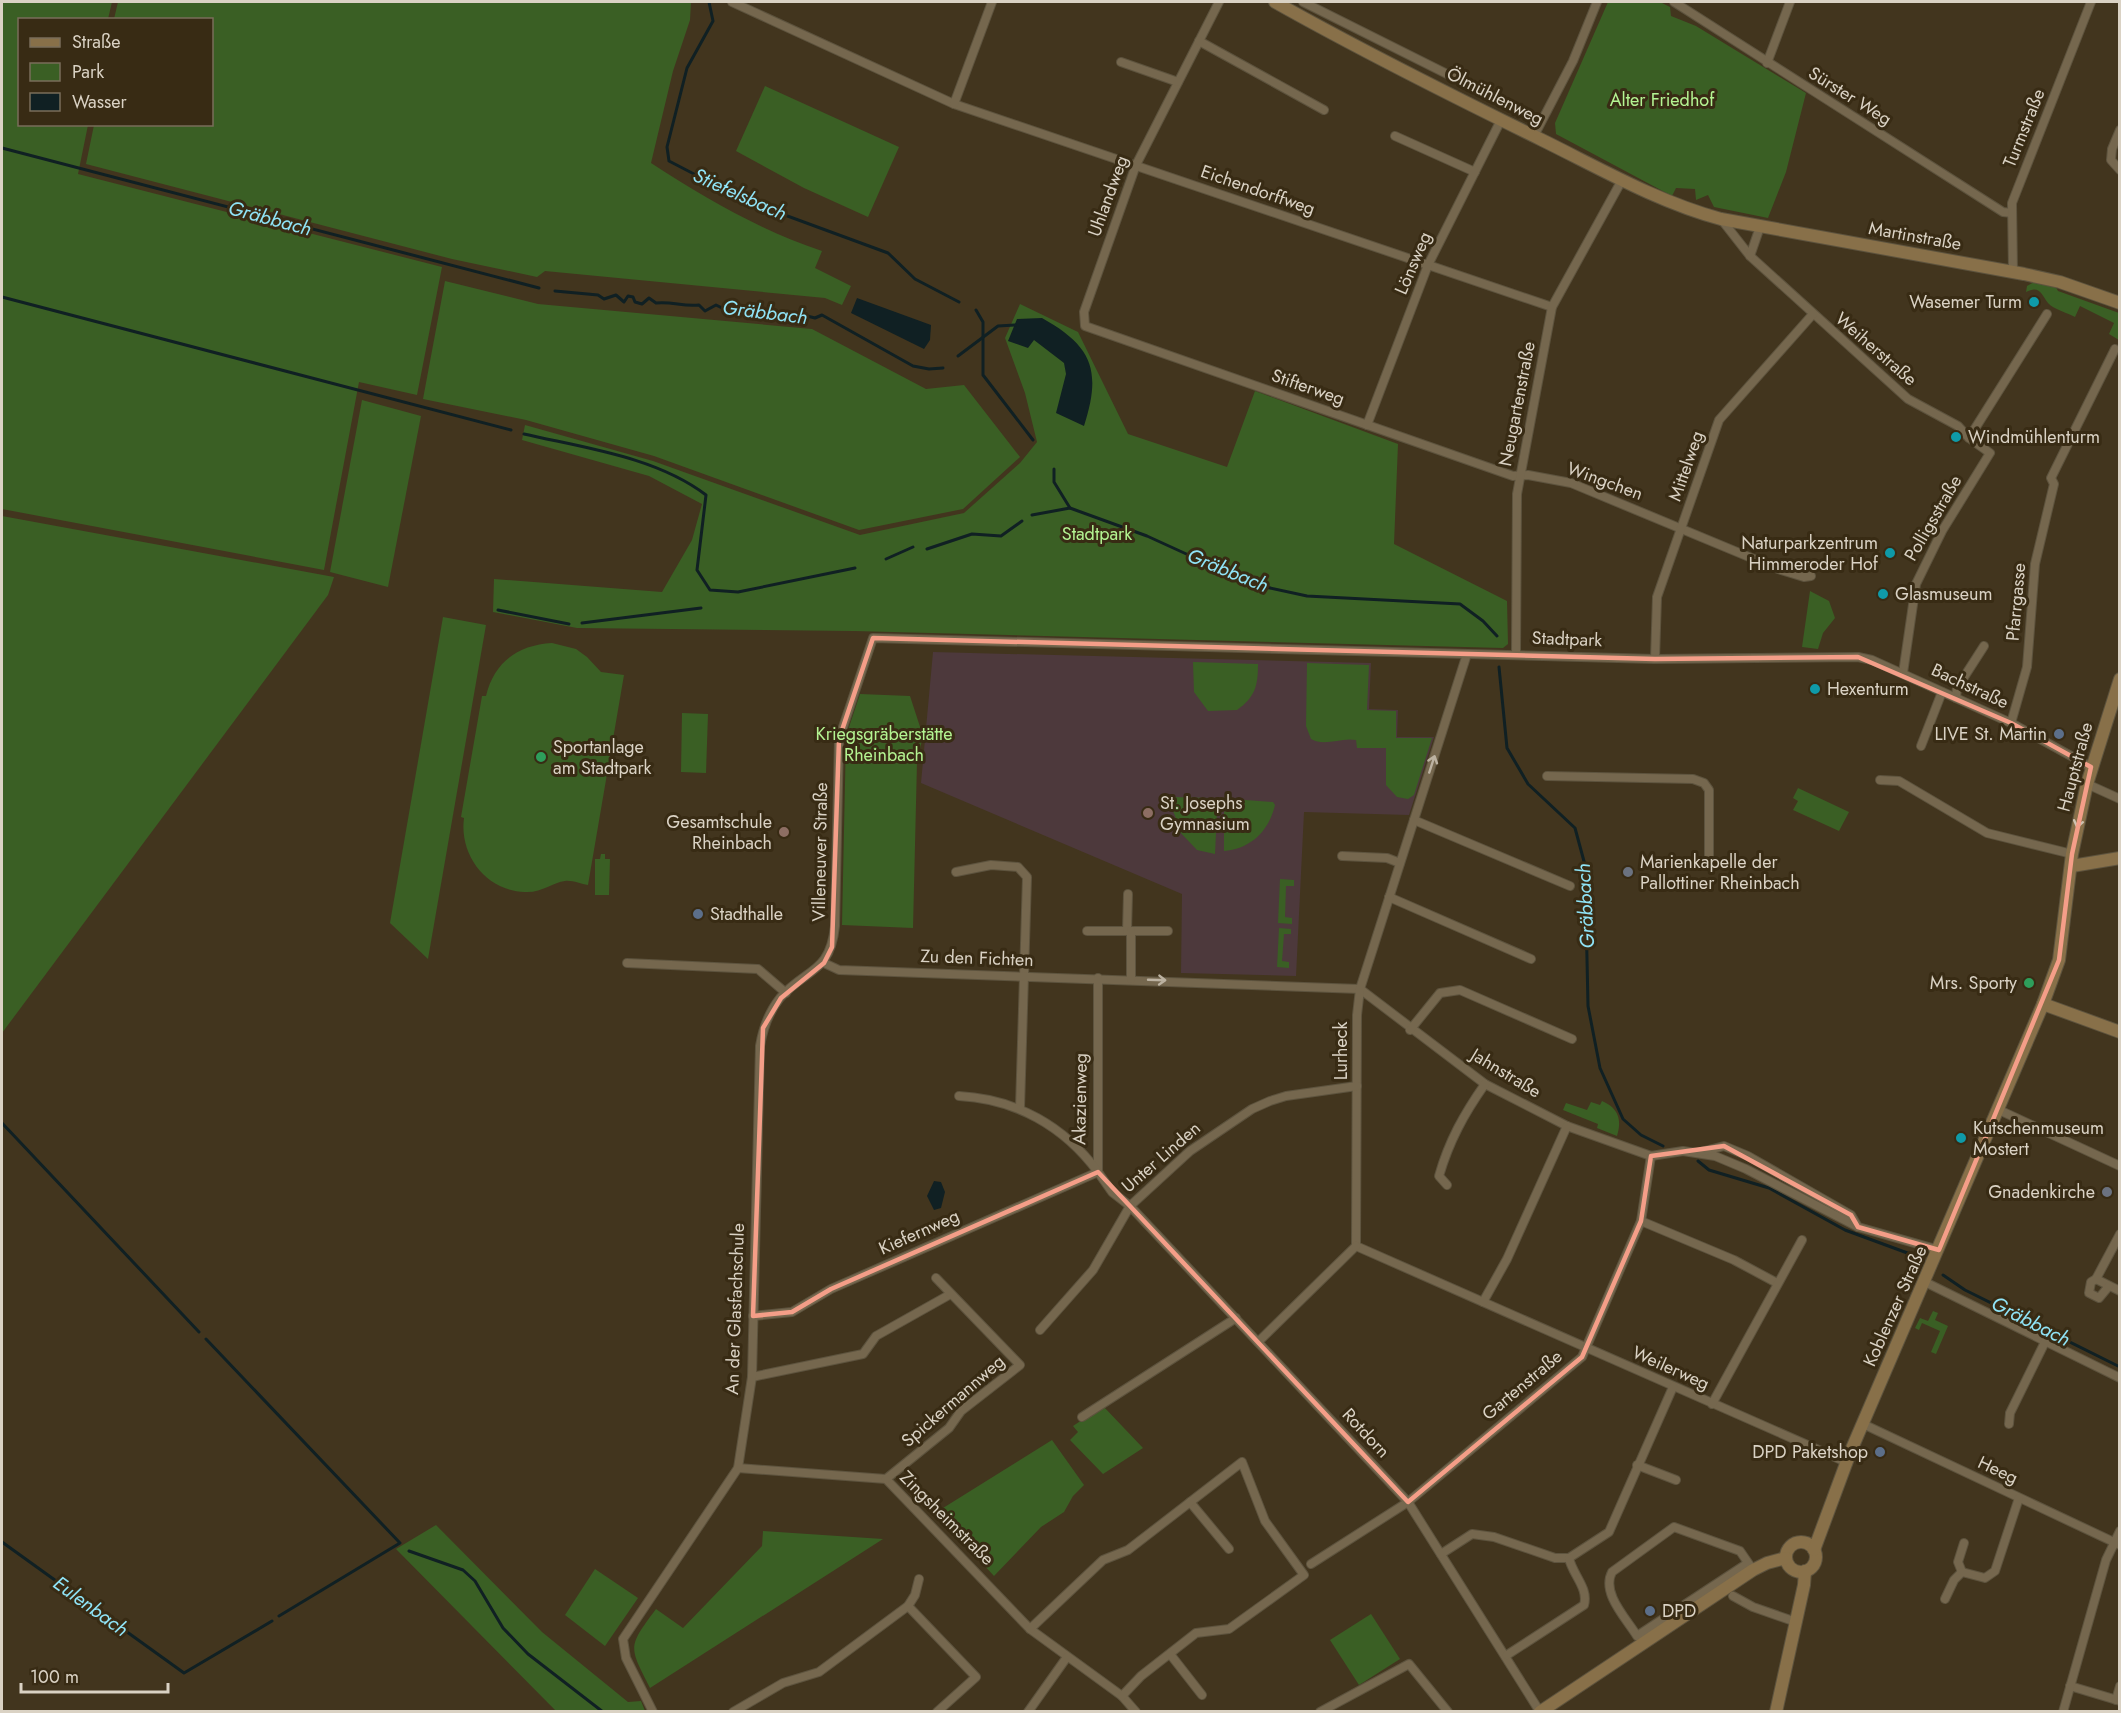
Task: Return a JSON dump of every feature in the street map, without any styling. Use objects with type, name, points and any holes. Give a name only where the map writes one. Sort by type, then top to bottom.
[{"type":"main road","name":"Ölmühlenweg","points":[[1275,2],[1501,120],[1661,200],[1703,214]]},
{"type":"main road","name":"Martinstraße","points":[[1703,214],[1760,227],[2060,282],[2120,303]]},
{"type":"main road","name":"Hauptstraße","points":[[2043,1004],[2059,960],[2072,860],[2091,767],[2120,679]]},
{"type":"main road","points":[[2072,860],[2120,858]]},
{"type":"main road","points":[[2043,1004],[2120,1032]]},
{"type":"main road","name":"Koblenzer Straße","points":[[1814,1550],[1824,1517],[1846,1462],[2043,1004]]},
{"type":"main road","name":"Koblenzer Straße","points":[[1801,1542],[1824,1517]]},
{"type":"main road","points":[[1801,1542],[1814,1550],[1813,1565],[1805,1571],[1795,1570],[1786,1558],[1792,1545],[1801,1542]]},
{"type":"main road","points":[[1540,1712],[1640,1640],[1750,1567],[1786,1558]]},
{"type":"main road","points":[[1776,1712],[1797,1622],[1805,1571]]},
{"type":"street","name":"Eichendorffweg","points":[[732,2],[954,104],[1552,307]]},
{"type":"street","points":[[954,104],[992,2]]},
{"type":"street","name":"Uhlandweg","points":[[1085,326],[1084,312],[1136,165],[1219,2]]},
{"type":"street","name":"Ölmühlenweg","points":[[1303,2],[1541,121]]},
{"type":"street","points":[[1534,136],[1573,61],[1597,2]]},
{"type":"street","name":"Sürster Weg","points":[[1674,2],[2003,212],[2012,213]]},
{"type":"street","points":[[1767,63],[1790,2]]},
{"type":"street","name":"Turmstraße","points":[[2013,272],[2012,203],[2091,2]]},
{"type":"street","points":[[1199,41],[1324,110]]},
{"type":"street","points":[[1121,62],[1178,82]]},
{"type":"street","name":"Lönsweg","points":[[1367,425],[1428,265],[1501,120]]},
{"type":"street","points":[[2120,130],[2112,149],[2111,160],[2120,170]]},
{"type":"street","points":[[1395,136],[1475,172]]},
{"type":"street","name":"Neugartenstraße","points":[[1516,653],[1516,511],[1520,476],[1552,307],[1622,180]]},
{"type":"street","name":"Weiherstraße","points":[[1721,219],[1750,256],[1908,399],[1958,426],[1969,438],[1990,453]]},
{"type":"street","points":[[1750,256],[1760,227]]},
{"type":"street","name":"Mittelweg","points":[[1655,659],[1657,597],[1719,420],[1813,314]]},
{"type":"street","points":[[1969,438],[2047,314]]},
{"type":"street","name":"Stifterweg","points":[[1085,326],[1490,469],[1520,476]]},
{"type":"street","name":"Pfarrgasse","points":[[2011,723],[2027,667],[2035,564],[2054,484],[2051,478],[2115,349]]},
{"type":"street","name":"Polligsstraße","points":[[1903,673],[1916,584],[1942,531],[1990,453]]},
{"type":"street","name":"Wingchen","points":[[1520,476],[1571,483],[1778,569],[1804,577],[1811,576]]},
{"type":"street","name":"Stadtpark","points":[[873,638],[1467,654],[1516,653],[1655,659],[1827,657]]},
{"type":"street","name":"Villeneuver Straße","points":[[824,963],[832,947],[835,926],[839,739],[873,638]]},
{"type":"street","points":[[1956,698],[1957,688],[1984,646]]},
{"type":"street","name":"Lurheck","points":[[1356,1245],[1357,1015],[1360,989],[1467,654]]},
{"type":"street","name":"Bachstraße","points":[[1827,657],[1872,660],[2011,723],[2091,767]]},
{"type":"street","points":[[1921,746],[1942,692]]},
{"type":"street","points":[[1547,776],[1693,779],[1704,783],[1709,790],[1708,863]]},
{"type":"street","points":[[1880,780],[1899,781],[1987,833],[2072,860]]},
{"type":"street","points":[[2087,784],[2120,799]]},
{"type":"street","points":[[1414,820],[1570,886]]},
{"type":"street","points":[[1342,856],[1387,858],[1400,863]]},
{"type":"street","points":[[956,872],[991,865],[1018,867],[1027,877],[1020,1108]]},
{"type":"street","points":[[1128,894],[1131,979]]},
{"type":"street","points":[[1389,897],[1531,959]]},
{"type":"street","points":[[1087,931],[1168,931]]},
{"type":"street","points":[[627,963],[758,969],[786,993]]},
{"type":"street","name":"Zu den Fichten","points":[[824,963],[838,970],[1360,989]]},
{"type":"street","name":"An der Glasfachschule","points":[[653,1712],[626,1658],[623,1639],[738,1468],[752,1377],[760,1046],[763,1028],[770,1013],[786,993],[824,963]]},
{"type":"street","name":"Akazienweg","points":[[1098,978],[1098,1172]]},
{"type":"street","name":"Jahnstraße","points":[[1360,989],[1410,1030],[1485,1084],[1567,1126],[1651,1156]]},
{"type":"street","points":[[1410,1030],[1440,993],[1460,990],[1572,1039]]},
{"type":"street","points":[[1447,1185],[1439,1176],[1447,1147],[1461,1118],[1485,1084]]},
{"type":"street","name":"Unter Linden","points":[[1040,1330],[1093,1270],[1130,1206],[1190,1151],[1252,1109],[1286,1096],[1357,1086]]},
{"type":"street","points":[[959,1096],[985,1097],[1020,1108],[1060,1132],[1081,1150],[1112,1192],[1130,1206]]},
{"type":"street","points":[[1999,1110],[2120,1166]]},
{"type":"street","points":[[1483,1302],[1507,1259],[1567,1126]]},
{"type":"street","points":[[1651,1156],[1683,1151],[1700,1152],[1746,1169],[1858,1227],[1939,1250]]},
{"type":"street","name":"Gartenstraße","points":[[1311,1564],[1408,1502],[1582,1357],[1641,1221],[1651,1156]]},
{"type":"street","name":"Kiefernweg","points":[[753,1316],[792,1312],[842,1284],[1098,1172]]},
{"type":"street","name":"Rotdorn","points":[[1130,1206],[1408,1502],[1507,1655],[1540,1712]]},
{"type":"street","points":[[1641,1221],[1734,1260],[1777,1283]]},
{"type":"street","points":[[2109,1286],[2104,1294],[2093,1297],[2089,1293],[2089,1287],[2096,1279],[2120,1234]]},
{"type":"street","points":[[1712,1404],[1802,1240]]},
{"type":"street","points":[[1258,1342],[1356,1245]]},
{"type":"street","name":"Weilerweg","points":[[1356,1245],[1846,1462]]},
{"type":"street","name":"Spickermannweg","points":[[886,1479],[950,1428],[961,1411],[1020,1365],[949,1295],[936,1278]]},
{"type":"street","points":[[2096,1279],[2120,1291]]},
{"type":"street","points":[[1925,1282],[2120,1378]]},
{"type":"street","points":[[752,1377],[863,1354],[876,1336],[949,1295]]},
{"type":"street","points":[[1082,1417],[1236,1318]]},
{"type":"street","points":[[2009,1424],[2010,1413],[2046,1340]]},
{"type":"street","points":[[1441,1554],[1472,1534],[1494,1537],[1555,1558],[1569,1558],[1609,1532],[1673,1387]]},
{"type":"street","name":"Heeg","points":[[1863,1424],[2117,1543]]},
{"type":"street","points":[[1030,1629],[1103,1560],[1128,1550],[1242,1461],[1265,1521],[1304,1575],[1229,1629],[1196,1633],[1122,1696]]},
{"type":"street","points":[[1637,1465],[1677,1480]]},
{"type":"street","name":"Zingsheimstraße","points":[[738,1468],[886,1479],[1030,1629],[1122,1696],[1136,1712]]},
{"type":"street","points":[[1962,1572],[1985,1578],[1995,1571],[2019,1498]]},
{"type":"street","points":[[1191,1502],[1229,1549]]},
{"type":"street","points":[[1640,1640],[1608,1589],[1608,1580],[1612,1572],[1674,1527],[1740,1551],[1750,1567]]},
{"type":"street","points":[[2063,1712],[2120,1531]]},
{"type":"street","points":[[1962,1572],[1958,1562],[1964,1544]]},
{"type":"street","points":[[1507,1655],[1584,1605],[1585,1591],[1571,1568],[1569,1558]]},
{"type":"street","points":[[1946,1599],[1954,1581],[1962,1572]]},
{"type":"street","points":[[733,1712],[783,1683],[819,1672],[908,1606],[915,1595],[918,1579]]},
{"type":"street","points":[[1733,1596],[1753,1607],[1797,1622]]},
{"type":"street","points":[[908,1606],[976,1677],[937,1712]]},
{"type":"street","points":[[1170,1654],[1202,1695]]},
{"type":"street","points":[[1028,1712],[1067,1657]]},
{"type":"street","points":[[1320,1712],[1409,1664],[1438,1696],[1448,1712]]},
{"type":"street","points":[[2070,1686],[2118,1700],[2120,1686]]},
{"type":"highlighted area","points":[[873,638],[1655,659],[1858,657],[2011,723],[2091,767],[2072,854],[2059,960],[1939,1250],[1858,1227],[1851,1215],[1724,1146],[1651,1156],[1641,1221],[1582,1357],[1408,1502],[1098,1172],[831,1289],[792,1312],[753,1316],[763,1028],[781,998],[824,963],[832,947],[839,739]]},
{"type":"shaded area","name":"St. Josephs Gymnasium","points":[[933,652],[1371,663],[1369,709],[1398,710],[1397,737],[1434,737],[1409,815],[1304,812],[1296,976],[1181,973],[1182,894],[921,783]]},
{"type":"green space","points":[[2,2],[112,2],[108,18],[18,18],[18,126],[88,126],[78,174],[442,267],[417,395],[359,382],[324,570],[2,509]]},
{"type":"green space","points":[[118,2],[691,2],[690,20],[673,71],[651,163],[734,213],[822,251],[815,268],[851,286],[842,305],[825,298],[545,271],[537,277],[452,259],[86,164],[94,126],[213,126],[213,18],[114,18]]},
{"type":"green space","name":"Alter Friedhof","points":[[1608,2],[1660,2],[1670,7],[1671,16],[1696,26],[1806,93],[1786,172],[1768,218],[1714,207],[1708,195],[1696,200],[1695,189],[1676,188],[1672,196],[1556,134],[1555,123]]},
{"type":"green space","points":[[765,86],[899,147],[868,217],[804,188],[736,151]]},
{"type":"green space","points":[[445,281],[538,304],[812,329],[926,389],[964,385],[1020,457],[963,509],[859,530],[654,456],[526,420],[423,399]]},
{"type":"green space","points":[[2034,282],[2055,286],[2058,291],[2119,313],[2119,340],[2109,334],[2114,323],[2080,306],[2075,317],[2050,305],[2037,290],[2026,292],[2027,286]]},
{"type":"green space","name":"Stadtpark","points":[[1020,304],[1078,332],[1128,434],[1227,467],[1255,391],[1398,444],[1394,544],[1507,601],[1508,644],[1503,648],[854,631],[577,628],[493,612],[494,579],[662,592],[692,540],[702,504],[649,476],[522,440],[525,425],[653,461],[860,535],[964,513],[1020,463],[1037,442],[1025,393],[1005,338]]},
{"type":"green space","points":[[362,400],[421,416],[388,587],[330,572]]},
{"type":"green space","points":[[2,516],[334,577],[328,595],[2,1033]]},
{"type":"green space","points":[[1810,591],[1829,601],[1835,618],[1823,633],[1818,649],[1802,647]]},
{"type":"green space","points":[[443,617],[486,625],[428,959],[390,923]]},
{"type":"green space","name":"Sportanlage am Stadtpark","points":[[552,643],[576,649],[601,672],[624,675],[588,885],[565,881],[537,891],[525,892],[498,885],[478,868],[466,845],[464,818],[461,817],[482,696],[486,696],[495,674],[509,658],[528,647]]},
{"type":"green space","points":[[1193,662],[1258,664],[1252,696],[1237,710],[1208,711],[1194,692]]},
{"type":"green space","points":[[1307,663],[1369,665],[1367,710],[1396,711],[1396,738],[1432,738],[1414,795],[1408,799],[1397,797],[1386,785],[1386,748],[1357,748],[1356,740],[1322,742],[1311,739],[1306,726]]},
{"type":"green space","name":"Kriegsgräberstätte Rheinbach","points":[[860,694],[910,696],[923,736],[917,762],[913,928],[842,925],[846,736]]},
{"type":"green space","points":[[682,713],[708,714],[706,773],[681,772]]},
{"type":"green space","points":[[1798,788],[1849,812],[1839,831],[1793,810],[1798,801],[1793,798]]},
{"type":"green space","points":[[1172,797],[1208,798],[1210,808],[1217,812],[1215,854],[1197,850],[1178,830],[1180,828],[1173,811]]},
{"type":"green space","points":[[1232,799],[1273,802],[1275,805],[1268,823],[1257,837],[1243,847],[1224,851],[1224,812],[1230,808]]},
{"type":"green space","points":[[601,854],[605,854],[605,859],[610,859],[609,895],[595,895],[595,859],[600,859]]},
{"type":"green space","points":[[1280,879],[1294,880],[1294,886],[1286,886],[1285,917],[1292,918],[1292,924],[1278,923]]},
{"type":"green space","points":[[1279,928],[1291,929],[1291,934],[1284,934],[1282,961],[1289,962],[1289,968],[1277,967]]},
{"type":"green space","points":[[1602,1101],[1616,1111],[1619,1120],[1617,1136],[1597,1128],[1598,1124],[1563,1110],[1566,1103],[1587,1110],[1591,1102],[1600,1105]]},
{"type":"green space","points":[[1933,1311],[1938,1313],[1935,1320],[1948,1326],[1936,1354],[1931,1352],[1940,1331],[1922,1323],[1919,1330],[1915,1328],[1920,1318],[1928,1321]]},
{"type":"green space","points":[[1103,1406],[1143,1448],[1103,1474],[1070,1440],[1078,1432],[1073,1426]]},
{"type":"green space","points":[[1052,1440],[1084,1485],[1073,1496],[1064,1512],[1041,1527],[994,1576],[958,1537],[963,1533],[951,1519],[947,1525],[935,1513]]},
{"type":"green space","points":[[436,1525],[542,1632],[628,1702],[641,1701],[645,1711],[556,1711],[396,1549]]},
{"type":"green space","points":[[763,1531],[883,1539],[650,1688],[638,1663],[634,1647],[640,1632],[656,1609],[683,1628],[762,1546]]},
{"type":"green space","points":[[595,1569],[638,1598],[605,1646],[565,1615]]},
{"type":"green space","points":[[1371,1614],[1400,1659],[1359,1685],[1330,1640]]},
{"type":"water","points":[[857,298],[931,325],[930,340],[924,349],[851,313]]},
{"type":"water","points":[[1042,318],[1072,339],[1082,350],[1088,362],[1092,375],[1092,389],[1084,426],[1056,413],[1066,374],[1064,363],[1034,340],[1028,348],[1008,341],[1017,319]]},
{"type":"water","points":[[934,1181],[941,1182],[945,1192],[941,1208],[934,1210],[927,1196]]},
{"type":"waterway","name":"Stiefelsbach","points":[[709,2],[713,21],[687,68],[667,147],[669,161],[744,200],[888,253],[915,279],[959,302]]},
{"type":"waterway","name":"Gräbbach","points":[[2,148],[539,288]]},
{"type":"waterway","name":"Gräbbach","points":[[555,291],[598,295],[604,299],[616,295],[624,302],[628,296],[642,304],[649,298],[656,303],[699,305],[705,311],[716,305],[726,310],[741,308],[748,312],[762,308],[768,314],[799,314],[815,318],[822,315],[913,366],[929,369],[943,368]]},
{"type":"waterway","points":[[2,297],[511,430]]},
{"type":"waterway","name":"Gräbbach","points":[[976,310],[983,322],[983,375],[1033,440]]},
{"type":"waterway","name":"Stiefelsbach","points":[[958,356],[998,326],[1015,325]]},
{"type":"waterway","points":[[524,434],[595,449],[643,463],[665,471],[706,495],[697,570],[710,590],[738,592],[855,568]]},
{"type":"waterway","name":"Gräbbach","points":[[1054,469],[1054,482],[1070,508],[1147,536],[1252,584],[1307,596],[1460,604],[1483,621],[1497,636]]},
{"type":"waterway","points":[[1032,515],[1070,508]]},
{"type":"waterway","points":[[927,549],[972,534],[1001,536],[1022,521]]},
{"type":"waterway","points":[[886,559],[913,547]]},
{"type":"waterway","points":[[582,623],[701,608]]},
{"type":"waterway","points":[[498,610],[569,624]]},
{"type":"waterway","name":"Gräbbach","points":[[1499,667],[1507,748],[1528,784],[1575,828],[1585,865],[1588,1006],[1600,1068],[1623,1119],[1641,1135],[1663,1146]]},
{"type":"waterway","points":[[2,1123],[199,1332]]},
{"type":"waterway","name":"Gräbbach","points":[[1698,1161],[1709,1170],[1769,1188],[1845,1230],[1921,1258]]},
{"type":"waterway","name":"Gräbbach","points":[[1943,1275],[1965,1290],[2120,1367]]},
{"type":"waterway","points":[[206,1339],[400,1543],[279,1616]]},
{"type":"waterway","name":"Eulenbach","points":[[2,1542],[184,1673],[272,1621]]},
{"type":"waterway","name":"Eulenbach","points":[[409,1551],[463,1570],[475,1581],[503,1628],[528,1654],[603,1712]]},
{"type":"place","name":"Wasemer Turm","points":[[2034,302]]},
{"type":"place","name":"Windmühlenturm","points":[[1956,437]]},
{"type":"place","name":"Naturparkzentrum Himmeroder Hof","points":[[1890,553]]},
{"type":"place","name":"Glasmuseum","points":[[1883,594]]},
{"type":"place","name":"Hexenturm","points":[[1815,689]]},
{"type":"place","name":"LIVE St. Martin","points":[[2059,734]]},
{"type":"place","name":"Sportanlage am Stadtpark","points":[[541,757]]},
{"type":"place","name":"St. Josephs Gymnasium","points":[[1148,813]]},
{"type":"place","name":"Gesamtschule Rheinbach","points":[[784,832]]},
{"type":"place","name":"Marienkapelle der Pallottiner Rheinbach","points":[[1628,872]]},
{"type":"place","name":"Stadthalle","points":[[698,914]]},
{"type":"place","name":"Mrs. Sporty","points":[[2029,983]]},
{"type":"place","name":"Kutschenmuseum Mostert","points":[[1961,1138]]},
{"type":"place","name":"Gnadenkirche","points":[[2107,1192]]},
{"type":"place","name":"DPD Paketshop","points":[[1880,1452]]},
{"type":"place","name":"DPD","points":[[1650,1611]]}]
